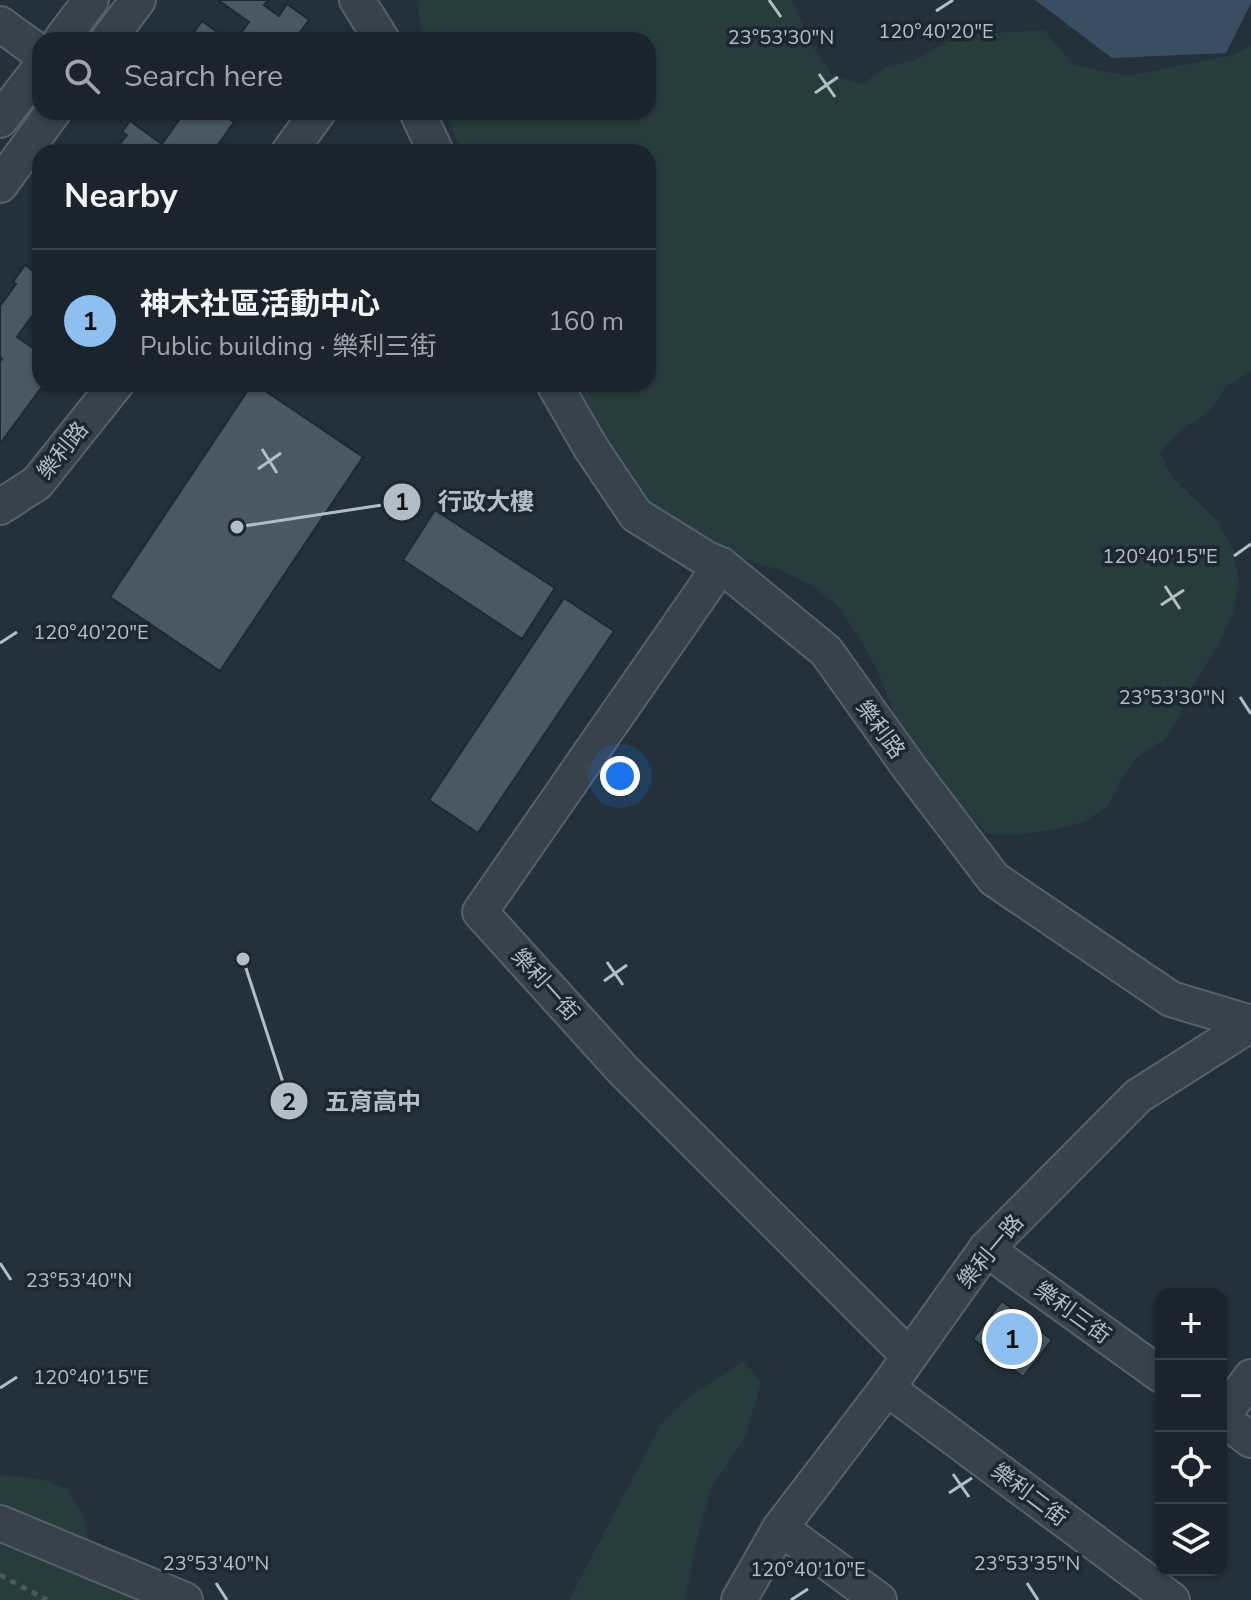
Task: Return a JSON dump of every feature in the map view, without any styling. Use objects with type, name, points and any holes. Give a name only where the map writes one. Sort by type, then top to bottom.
[{"type":"street","points":[[67,32],[91,0]]},
{"type":"street","points":[[114,32],[138,0]]},
{"type":"street","points":[[357,0],[374,32]]},
{"type":"street","points":[[0,24],[32,47]]},
{"type":"street","points":[[0,120],[32,78]]},
{"type":"street","points":[[38,144],[49,120]]},
{"type":"street","points":[[295,144],[312,120]]},
{"type":"street","points":[[421,120],[432,144]]},
{"type":"street","points":[[0,185],[32,157]]},
{"type":"street","name":"樂利路","points":[[0,507],[37,483],[110,392]]},
{"type":"street","name":"樂利路","points":[[559,392],[591,448],[636,515],[721,565],[826,651],[994,879],[1171,999],[1251,1024]]},
{"type":"street","name":"樂利一街","points":[[721,565],[480,912],[623,1070],[909,1356]]},
{"type":"street","name":"樂利一路","points":[[739,1600],[780,1528],[887,1388],[986,1249],[1138,1096],[1251,1024]]},
{"type":"street","name":"樂利三街","points":[[986,1249],[1155,1371]]},
{"type":"street","points":[[1227,1410],[1251,1377]]},
{"type":"street","name":"樂利二街","points":[[887,1388],[1172,1600]]},
{"type":"street","points":[[1227,1422],[1251,1440]]},
{"type":"street","points":[[0,1523],[185,1600]]},
{"type":"street","points":[[780,1528],[879,1600]]},
{"type":"path","points":[[0,1575],[47,1600]]},
{"type":"green space","points":[[418,0],[792,0],[813,47],[832,75],[862,84],[887,67],[917,59],[947,42],[978,34],[1044,30],[1074,65],[1128,76],[1233,55],[1251,45],[1251,371],[1225,388],[1209,412],[1181,431],[1160,453],[1172,477],[1219,523],[1233,550],[1239,583],[1232,615],[1221,640],[1192,687],[1179,717],[1166,738],[1137,757],[1109,805],[1084,822],[1053,830],[987,834],[963,809],[937,790],[902,732],[876,668],[837,605],[812,586],[781,570],[751,562],[664,523],[634,502],[574,392],[656,392],[656,144],[458,144],[448,120],[656,120],[656,32],[423,32]]},
{"type":"green space","points":[[743,1361],[761,1381],[746,1436],[711,1488],[685,1600],[569,1600],[661,1424],[687,1398]]},
{"type":"green space","points":[[0,1475],[42,1479],[69,1490],[85,1520],[90,1545],[166,1600],[0,1600]]},
{"type":"water","points":[[1035,0],[1251,0],[1251,3],[1226,53],[1112,58]]},
{"type":"building","points":[[218,0],[268,0],[264,5],[279,16],[287,4],[309,20],[300,32],[242,32],[249,22]]},
{"type":"building","points":[[202,21],[217,32],[194,32]]},
{"type":"building","points":[[179,120],[234,122],[219,144],[162,144]]},
{"type":"building","points":[[130,121],[162,144],[120,144],[127,135],[122,132]]},
{"type":"building","points":[[25,265],[32,270],[32,316],[17,337],[32,347],[32,392],[38,392],[0,444],[0,306],[16,284],[13,282]]},
{"type":"building","points":[[247,392],[267,392],[363,457],[220,671],[110,597]]},
{"type":"building","points":[[435,510],[555,588],[522,639],[403,560]]},
{"type":"building","points":[[564,598],[614,631],[478,833],[429,800]]},
{"type":"building","points":[[1002,1301],[1052,1340],[1023,1377],[973,1339]]},
{"type":"place","name":"行政大樓","points":[[237,527]]},
{"type":"place","name":"五育高中","points":[[243,959]]},
{"type":"place","name":"神木社區活動中心","points":[[1012,1339]]}]
